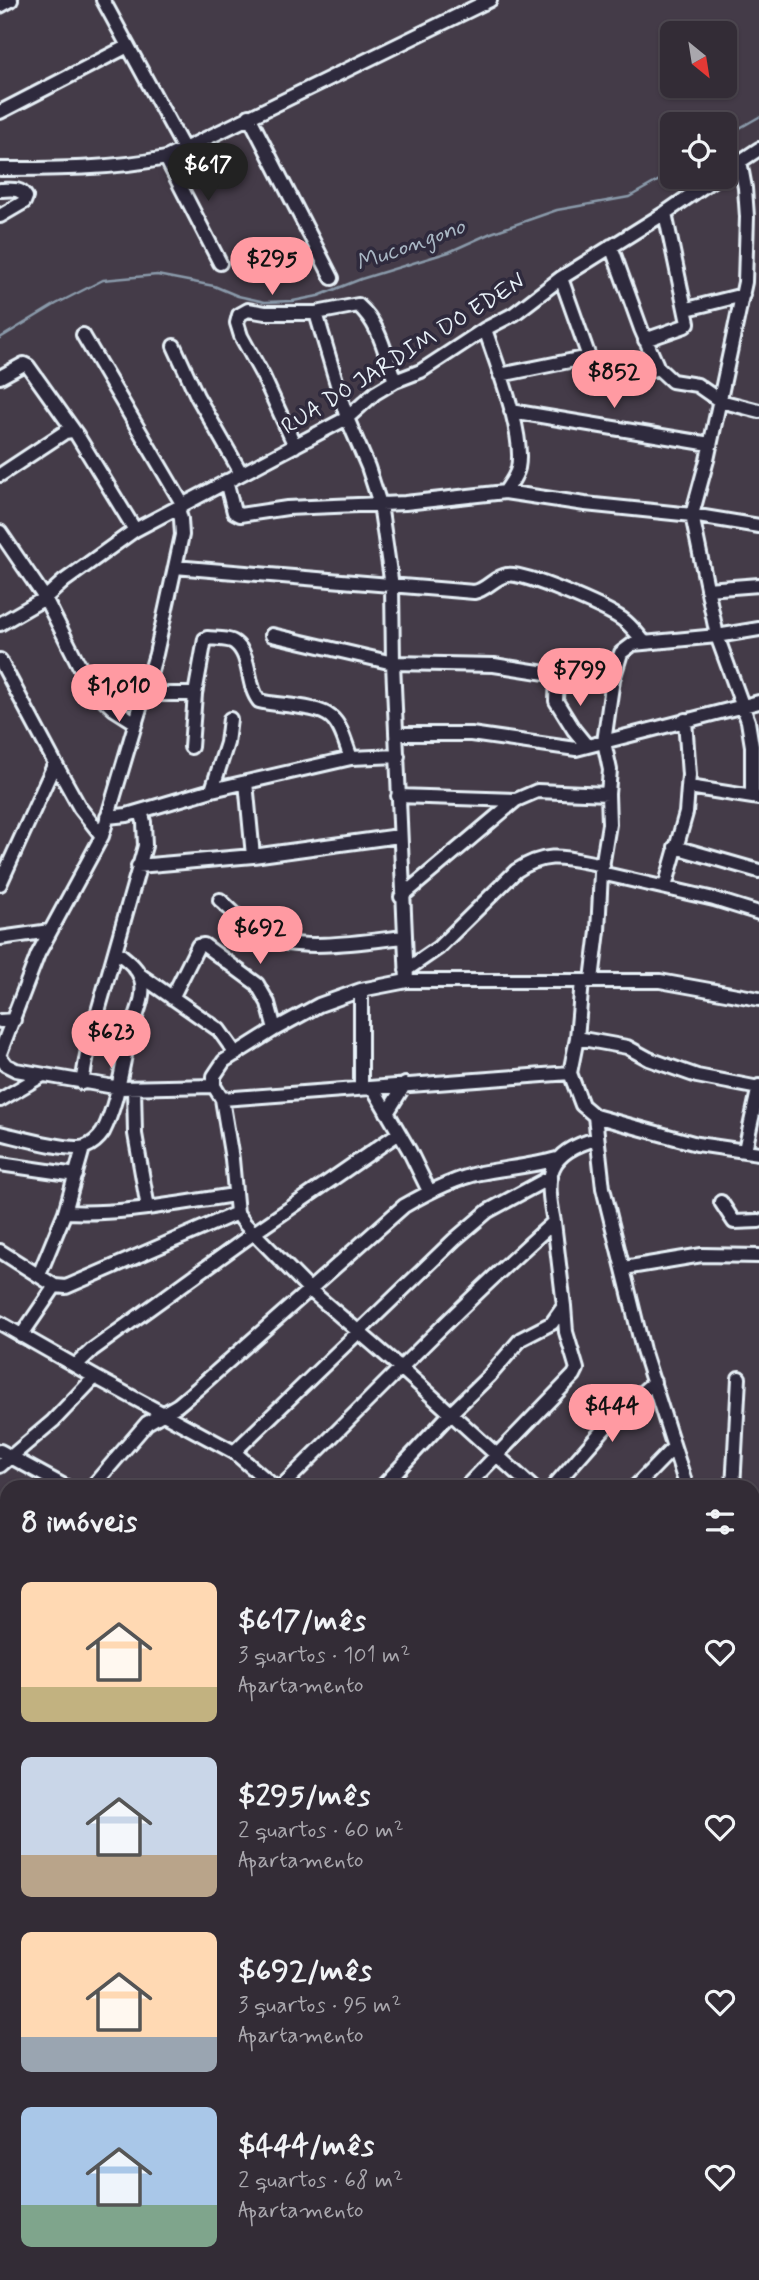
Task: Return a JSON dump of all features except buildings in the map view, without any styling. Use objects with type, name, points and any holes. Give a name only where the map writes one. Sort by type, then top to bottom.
[{"type":"street","points":[[0,6],[11,0]]},
{"type":"street","points":[[103,0],[185,151]]},
{"type":"street","points":[[0,169],[76,168],[142,163],[166,158],[490,0]]},
{"type":"street","points":[[0,112],[128,47]]},
{"type":"street","points":[[249,116],[332,278]]},
{"type":"street","points":[[737,163],[759,149]]},
{"type":"street","points":[[166,158],[220,263]]},
{"type":"street","points":[[688,787],[756,797],[755,746],[717,636],[692,515],[744,289],[746,203],[740,161]]},
{"type":"street","name":"RUA DO JARDIM DO EDEN","points":[[0,624],[45,598],[64,580],[135,530],[346,418],[365,401],[395,381],[421,371],[485,329],[514,314],[561,278],[700,189]]},
{"type":"street","points":[[0,190],[22,191],[26,197],[24,202],[0,216]]},
{"type":"street","points":[[645,341],[685,326],[688,320],[665,213]]},
{"type":"street","points":[[611,246],[645,341],[658,368],[673,381],[696,385],[720,401],[759,411]]},
{"type":"street","points":[[561,278],[589,357],[598,374],[608,381],[616,381],[658,368]]},
{"type":"street","points":[[687,309],[759,286]]},
{"type":"street","points":[[295,446],[263,376],[241,336],[237,323],[239,315],[248,310],[265,313],[316,313],[358,304],[370,315],[379,332],[395,381]]},
{"type":"street","points":[[316,313],[346,418],[368,467],[380,504],[392,586],[401,897],[406,975]]},
{"type":"street","points":[[485,329],[511,411],[517,442],[518,466],[514,479],[505,492]]},
{"type":"street","points":[[83,335],[181,506],[181,536],[144,694],[102,836],[38,954],[0,1055],[6,1065],[16,1070],[82,1083],[120,1088],[214,1086]]},
{"type":"street","points":[[174,346],[197,396],[241,473]]},
{"type":"street","points":[[500,375],[589,357]]},
{"type":"street","points":[[0,377],[24,364],[28,366],[77,435],[135,530]]},
{"type":"street","points":[[511,411],[710,444]]},
{"type":"street","points":[[0,475],[65,432],[72,431]]},
{"type":"street","points":[[226,481],[234,512],[240,515],[287,508],[380,504],[505,492],[759,526]]},
{"type":"street","points":[[0,532],[45,598],[83,673],[99,695],[114,709],[136,723]]},
{"type":"street","points":[[175,567],[474,593],[482,591],[501,577],[516,574],[610,612],[629,625],[645,643]]},
{"type":"street","points":[[707,589],[759,585]]},
{"type":"street","points":[[759,629],[633,644],[621,653],[613,679],[604,741],[610,770],[609,824],[602,869],[598,930],[570,1073],[582,1105],[595,1116],[697,1144],[759,1153]]},
{"type":"street","points":[[272,635],[393,663],[494,665],[557,676],[613,679]]},
{"type":"street","points":[[191,747],[195,694],[207,638],[236,644],[243,654],[254,694],[259,701],[319,712],[332,717],[351,758]]},
{"type":"street","points":[[0,660],[80,808],[102,836]]},
{"type":"street","points":[[557,676],[556,701],[587,746]]},
{"type":"street","points":[[144,694],[195,694]]},
{"type":"street","points":[[396,734],[449,733],[576,749],[759,702]]},
{"type":"street","points":[[212,790],[227,743],[230,719]]},
{"type":"street","points":[[665,887],[686,813],[688,787],[685,720]]},
{"type":"street","points":[[107,817],[127,815],[212,790],[351,758],[397,757]]},
{"type":"street","points":[[0,884],[55,763]]},
{"type":"street","points":[[246,782],[253,856]]},
{"type":"street","points":[[401,897],[516,800],[537,791],[608,794]]},
{"type":"street","points":[[398,796],[516,800]]},
{"type":"street","points":[[82,1083],[89,1043],[145,846],[141,811]]},
{"type":"street","points":[[138,866],[253,856],[399,836]]},
{"type":"street","points":[[675,847],[759,871]]},
{"type":"street","points":[[406,975],[438,948],[516,871],[545,857],[556,857],[602,869],[759,914]]},
{"type":"street","points":[[220,900],[248,925],[268,938],[319,944],[404,937]]},
{"type":"street","points":[[0,938],[50,931]]},
{"type":"street","points":[[172,998],[192,955],[198,946],[204,945],[257,985],[268,1003],[275,1029]]},
{"type":"street","points":[[116,951],[133,965],[140,975],[219,1030],[236,1054]]},
{"type":"street","points":[[0,1133],[41,1143],[83,1148],[98,1139],[120,1088],[129,1035],[139,1006],[142,987],[140,975]]},
{"type":"street","points":[[524,1480],[310,1290],[237,1213],[222,1099],[214,1086],[214,1076],[224,1061],[319,1005],[406,975],[660,981],[759,999]]},
{"type":"street","points":[[362,990],[367,1088],[387,1113],[429,1191]]},
{"type":"street","points":[[0,1021],[14,1020]]},
{"type":"street","points":[[577,1038],[627,1047],[649,1059],[697,1076],[759,1087],[745,1150]]},
{"type":"street","points":[[222,1099],[570,1073]]},
{"type":"street","points":[[0,1100],[41,1076]]},
{"type":"street","points":[[387,1113],[405,1084]]},
{"type":"street","points":[[134,1088],[135,1134],[148,1208]]},
{"type":"street","points":[[595,1116],[603,1188],[643,1350],[684,1480]]},
{"type":"street","points":[[75,1366],[92,1350],[254,1233],[398,1133]]},
{"type":"street","points":[[472,1480],[577,1369],[566,1332],[550,1200],[551,1177],[557,1159],[565,1151],[596,1139]]},
{"type":"street","points":[[39,1275],[65,1212],[83,1148]]},
{"type":"street","points":[[98,1480],[147,1423],[178,1405],[197,1389],[404,1206],[429,1191],[480,1174],[557,1159]]},
{"type":"street","points":[[0,1164],[76,1175]]},
{"type":"street","points":[[234,1452],[409,1282],[488,1211],[551,1177]]},
{"type":"street","points":[[65,1212],[90,1213],[148,1208],[234,1195]]},
{"type":"street","points":[[721,1202],[734,1222],[759,1221]]},
{"type":"street","points":[[0,1251],[55,1286],[66,1287],[237,1213]]},
{"type":"street","points":[[286,1480],[402,1369],[480,1288],[554,1222]]},
{"type":"street","points":[[624,1268],[702,1255],[759,1256]]},
{"type":"street","points":[[21,1336],[55,1286]]},
{"type":"street","points":[[388,1480],[489,1377],[521,1339],[552,1323],[564,1307]]},
{"type":"street","points":[[0,1323],[234,1452],[268,1480]]},
{"type":"street","points":[[0,1466],[5,1454],[53,1421],[94,1377]]},
{"type":"street","points":[[733,1480],[739,1378]]},
{"type":"street","points":[[559,1480],[617,1414],[654,1382]]},
{"type":"street","points":[[642,1480],[674,1447]]},
{"type":"street","points":[[5,1454],[53,1480]]},
{"type":"waterway","name":"Mucongono","points":[[737,130],[759,117]]},
{"type":"waterway","name":"Mucongono","points":[[0,338],[56,304],[103,280],[157,275],[214,286],[238,296],[265,302],[293,301],[318,296],[361,279],[449,252],[491,233],[557,210],[629,197],[660,180]]}]
